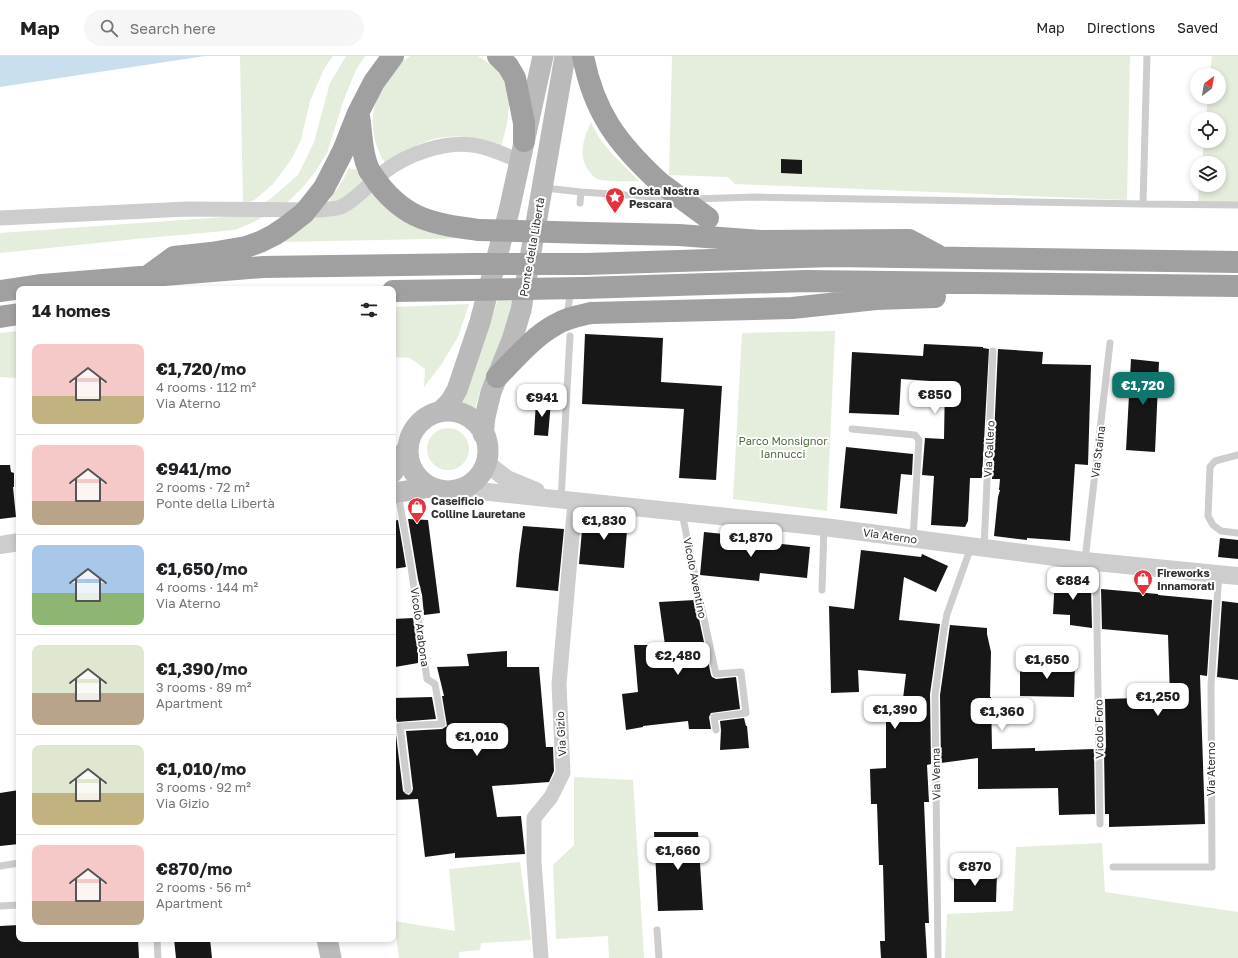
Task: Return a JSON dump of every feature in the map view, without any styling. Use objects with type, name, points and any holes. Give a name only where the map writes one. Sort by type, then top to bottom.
[{"type":"highway","points":[[148,276],[174,257],[232,250],[260,242],[274,235],[304,213],[324,188],[343,151],[358,113],[374,82],[390,58],[393,56]]},
{"type":"highway","points":[[498,56],[508,66],[515,78],[524,123],[522,151]]},
{"type":"highway","points":[[583,56],[589,83],[599,108],[609,127],[640,164],[659,182],[708,218],[761,241]]},
{"type":"highway","points":[[358,113],[366,163],[373,176],[388,196],[400,207],[418,217],[444,225],[479,230],[679,235],[761,241],[909,240],[942,257]]},
{"type":"highway","points":[[1167,260],[1231,247],[1238,247]]},
{"type":"highway","points":[[35,286],[263,267],[586,264],[833,256],[1238,262]]},
{"type":"highway","points":[[396,291],[577,291],[806,282],[1238,286]]},
{"type":"highway","points":[[498,377],[541,334],[554,325],[569,327],[591,313],[792,308],[876,299],[946,297],[971,284]]},
{"type":"highway","points":[[0,291],[16,289]]},
{"type":"highway","points":[[0,317],[16,314]]},
{"type":"main road","points":[[440,412],[450,402],[457,390],[477,329],[509,211],[543,56]]},
{"type":"main road","name":"Ponte della Libertà","points":[[483,434],[485,417],[491,392],[512,340],[521,310],[565,56]]},
{"type":"main road","points":[[396,467],[408,447],[412,434],[419,424],[428,416],[440,412],[452,412],[464,415],[476,423],[487,444],[488,453],[486,463],[478,477],[470,484],[460,489],[446,491],[431,487],[418,478],[410,463],[408,447]]},
{"type":"main road","points":[[396,493],[431,487]]},
{"type":"street","points":[[0,218],[187,209],[320,210],[340,207],[358,195],[384,172],[397,163],[410,156],[440,147],[463,144],[486,148],[522,151]]},
{"type":"street","name":"Via Aterno","points":[[486,463],[507,479],[519,485],[568,501]]},
{"type":"street","name":"Via Aterno","points":[[460,489],[824,527],[1091,561],[1238,576]]},
{"type":"street","name":"Via Gizio","points":[[541,958],[534,861],[534,818],[551,797],[563,772],[559,684],[568,501]]},
{"type":"street","points":[[0,545],[16,542]]},
{"type":"lane","points":[[1143,204],[1147,56]]},
{"type":"lane","points":[[542,188],[691,199],[755,197],[1238,205]]},
{"type":"lane","points":[[580,203],[581,192]]},
{"type":"lane","points":[[568,501],[569,327],[577,291]]},
{"type":"lane","name":"Via Staina","points":[[1091,561],[1110,344]]},
{"type":"lane","name":"Via Gallero","points":[[977,547],[993,351]]},
{"type":"lane","points":[[852,429],[915,435],[920,440],[913,539]]},
{"type":"lane","points":[[1238,455],[1216,460],[1210,467],[1208,516],[1213,525],[1221,531],[1238,533]]},
{"type":"lane","name":"Vicolo Arabona","points":[[396,493],[411,567],[427,678],[435,684],[442,724],[400,726],[408,790]]},
{"type":"lane","name":"Vicolo Aventino","points":[[682,512],[716,674],[741,672],[746,713],[714,717],[716,730]]},
{"type":"lane","points":[[822,590],[824,527]]},
{"type":"lane","name":"Via Venna","points":[[938,958],[935,695],[947,614],[977,547]]},
{"type":"lane","name":"Vicolo Foro","points":[[1091,561],[1100,824]]},
{"type":"lane","name":"Via Aterno","points":[[1113,867],[1212,866],[1211,685],[1220,574]]},
{"type":"lane","points":[[0,866],[16,863]]},
{"type":"lane","points":[[0,906],[16,905]]},
{"type":"lane","points":[[657,930],[659,958]]},
{"type":"lane","points":[[157,942],[158,958]]},
{"type":"green space","points":[[240,56],[333,56],[324,69],[310,101],[301,140],[291,160],[273,184],[253,201],[243,203]]},
{"type":"green space","points":[[346,56],[365,56],[356,70],[344,99],[327,153],[315,172],[289,201],[254,222],[235,230],[0,253],[0,233],[238,216],[269,200],[298,175],[314,142],[330,83]]},
{"type":"green space","points":[[410,56],[478,56],[493,66],[504,78],[510,98],[507,124],[500,150],[494,143],[481,139],[458,136],[444,137],[418,145],[385,163],[378,149],[374,134],[373,119],[375,105],[380,91],[388,78],[398,66]]},
{"type":"green space","points":[[672,56],[1130,56],[1127,200],[735,184],[728,177],[669,175]]},
{"type":"green space","points":[[1212,56],[1238,56],[1238,202],[1198,202],[1199,192],[1226,192],[1226,156],[1203,156],[1203,148],[1226,148],[1226,112],[1207,112],[1207,104],[1226,104],[1226,68],[1211,68]]},
{"type":"green space","points":[[591,122],[606,146],[639,181],[601,180],[591,174],[583,159],[583,146]]},
{"type":"green space","points":[[349,168],[365,171],[374,185],[478,238],[279,242],[327,204]]},
{"type":"green space","points":[[513,296],[500,349],[481,387],[474,412],[465,406],[455,405],[464,393],[499,297]]},
{"type":"green space","points":[[469,304],[458,337],[441,365],[424,387],[425,369],[410,358],[396,357],[396,307]]},
{"type":"green space","points":[[16,331],[16,378],[0,377],[0,333]]},
{"type":"green space","name":"Parco Monsignor Iannucci","points":[[835,331],[827,511],[733,499],[742,333]]},
{"type":"green space","points":[[444,428],[452,428],[463,434],[469,445],[469,453],[463,464],[452,470],[444,470],[433,464],[427,453],[427,445],[433,434]]},
{"type":"green space","points":[[574,777],[633,780],[644,958],[609,958],[608,936],[556,939],[553,865],[574,845]]},
{"type":"green space","points":[[1102,843],[1105,892],[1238,912],[1238,958],[945,958],[947,914],[1013,911],[1016,847]]},
{"type":"green space","points":[[520,862],[531,940],[481,943],[480,950],[459,952],[459,958],[399,958],[396,921],[455,931],[449,869]]},
{"type":"water","points":[[0,56],[205,56],[0,87]]},
{"type":"building","points":[[781,159],[802,160],[802,174],[781,173]]},
{"type":"building","points":[[585,334],[663,338],[661,382],[722,386],[716,480],[679,478],[684,409],[582,404]]},
{"type":"building","points":[[924,344],[983,347],[989,349],[982,478],[970,478],[968,521],[965,527],[931,525],[934,476],[922,475],[925,438],[944,439],[945,382],[901,379],[899,415],[849,413],[852,352],[923,356]]},
{"type":"building","points":[[998,349],[1043,352],[1042,364],[1091,365],[1088,465],[1075,464],[1070,541],[1027,538],[1027,540],[994,536],[1000,490],[1000,479],[992,479]]},
{"type":"building","points":[[1131,359],[1159,362],[1155,452],[1126,450]]},
{"type":"building","points":[[536,401],[551,402],[548,436],[534,435]]},
{"type":"building","points":[[846,447],[913,454],[912,475],[901,474],[897,514],[840,508]]},
{"type":"building","points":[[0,465],[10,465],[11,472],[14,473],[13,487],[16,517],[0,519]]},
{"type":"building","points":[[585,514],[628,518],[624,568],[579,564]]},
{"type":"building","points":[[408,519],[428,520],[440,613],[424,615],[422,595]]},
{"type":"building","points":[[396,520],[398,520],[406,567],[396,569]]},
{"type":"building","points":[[523,526],[564,529],[558,591],[516,587]]},
{"type":"building","points":[[704,532],[763,538],[763,542],[810,547],[807,578],[760,573],[759,581],[700,575]]},
{"type":"building","points":[[1220,538],[1238,540],[1238,559],[1218,557]]},
{"type":"building","points":[[861,550],[921,557],[922,554],[948,566],[936,592],[904,577],[899,620],[940,624],[930,694],[931,764],[927,765],[929,802],[924,802],[929,923],[925,923],[927,958],[881,958],[880,941],[885,941],[883,865],[879,865],[877,804],[871,804],[870,769],[886,768],[886,707],[902,707],[906,674],[858,670],[859,692],[831,693],[829,606],[854,609]]},
{"type":"building","points":[[1055,577],[1086,579],[1086,587],[1091,588],[1092,628],[1070,625],[1070,615],[1053,614]]},
{"type":"building","points":[[1101,589],[1212,600],[1207,676],[1200,675],[1205,824],[1109,827],[1109,814],[1105,814],[1105,699],[1170,697],[1168,635],[1102,629]]},
{"type":"building","points":[[695,600],[711,675],[716,679],[736,677],[740,709],[711,713],[709,717],[711,729],[689,729],[688,721],[643,726],[626,730],[622,694],[638,692],[634,645],[665,645],[659,602]]},
{"type":"building","points":[[1222,601],[1238,603],[1238,680],[1217,677]]},
{"type":"building","points":[[413,618],[418,649],[418,663],[396,667],[396,619]]},
{"type":"building","points":[[950,625],[987,628],[991,652],[990,697],[992,749],[1035,748],[1035,751],[1094,749],[1095,814],[1059,815],[1058,788],[978,789],[978,758],[941,763],[940,695]]},
{"type":"building","points":[[507,651],[507,667],[539,667],[546,747],[553,747],[554,771],[549,782],[492,786],[497,817],[521,816],[525,854],[455,858],[455,853],[425,857],[418,799],[396,800],[396,735],[403,791],[409,795],[413,789],[406,731],[442,729],[447,726],[442,696],[444,696],[437,667],[469,666],[467,654]]},
{"type":"building","points":[[1020,663],[1075,664],[1074,697],[1020,696]]},
{"type":"building","points":[[432,697],[436,719],[397,722],[396,698]]},
{"type":"building","points":[[744,718],[747,726],[749,748],[720,750],[720,721]]},
{"type":"building","points":[[16,790],[16,844],[0,846],[0,793]]},
{"type":"building","points":[[654,832],[698,832],[703,910],[658,911]]},
{"type":"building","points":[[954,871],[997,872],[996,902],[954,902]]},
{"type":"building","points":[[16,925],[16,942],[138,942],[139,958],[0,958],[0,926]]},
{"type":"building","points":[[174,942],[210,942],[212,958],[176,958]]},
{"type":"place","name":"Costa Nostra Pescara","points":[[615,214]]},
{"type":"place","name":"Caseificio Colline Lauretane","points":[[417,524]]},
{"type":"place","name":"Fireworks Innamorati","points":[[1143,596]]}]
